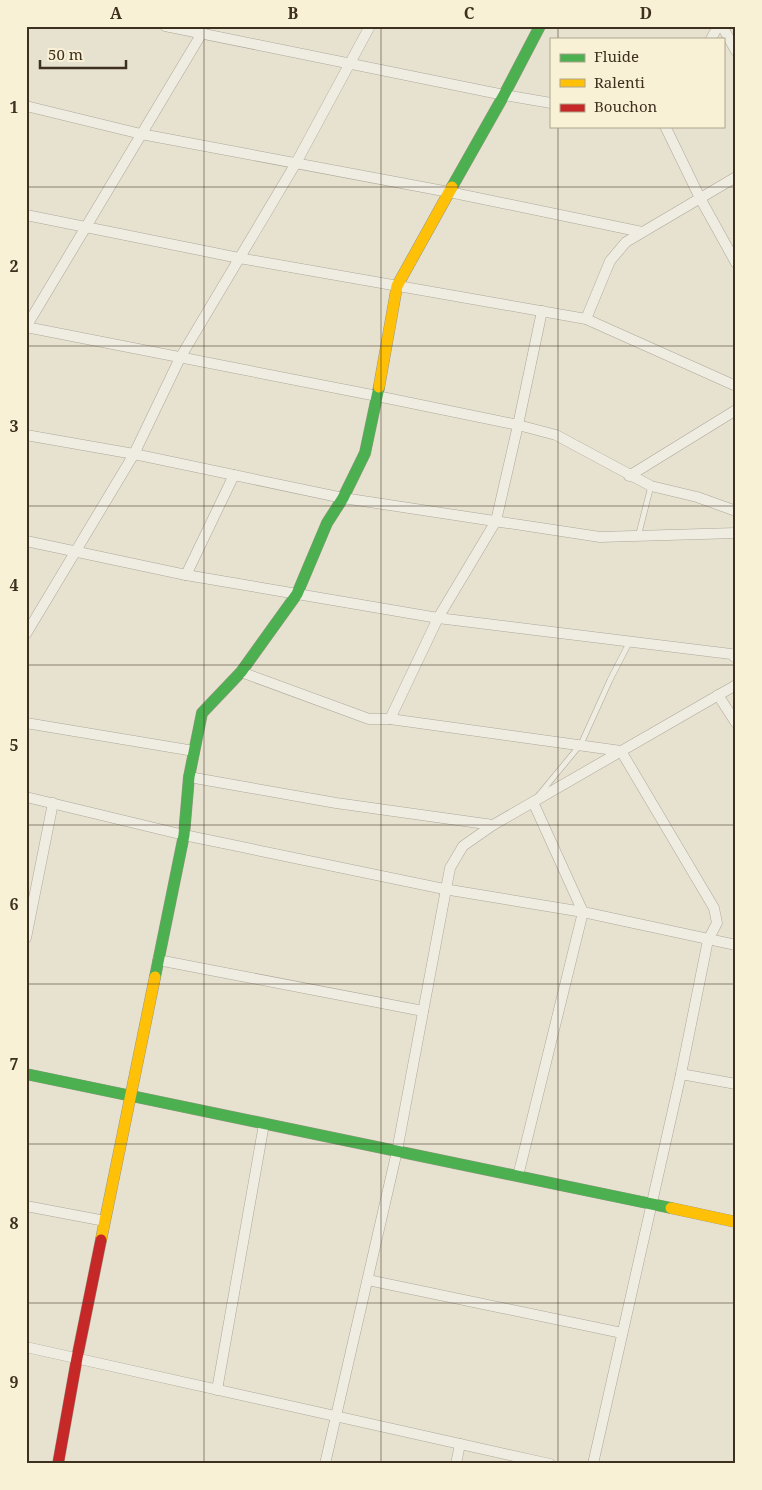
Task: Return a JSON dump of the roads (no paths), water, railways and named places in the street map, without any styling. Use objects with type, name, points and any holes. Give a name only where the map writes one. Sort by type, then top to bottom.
[{"type":"street","points":[[166,26],[550,103]]},
{"type":"street","points":[[26,634],[134,454],[180,358],[296,163],[370,26]]},
{"type":"street","points":[[58,1464],[77,1358],[184,835],[189,777],[202,713],[241,672],[296,594],[327,523],[343,498],[365,453],[397,286],[504,95],[540,26]]},
{"type":"street","points":[[712,38],[720,26],[736,51]]},
{"type":"street","points":[[202,33],[26,327],[518,425],[556,435],[629,476],[651,486],[697,497],[736,512]]},
{"type":"street","points":[[26,106],[141,134],[449,192],[642,232]]},
{"type":"street","points":[[666,128],[700,198],[736,263]]},
{"type":"street","points":[[586,319],[610,261],[626,242],[736,177]]},
{"type":"street","points":[[26,215],[239,258],[586,319],[736,386]]},
{"type":"street","points":[[390,719],[438,618],[496,521],[542,312]]},
{"type":"street","points":[[629,476],[736,410]]},
{"type":"street","points":[[26,434],[134,454],[343,498],[600,537],[736,533]]},
{"type":"street","points":[[186,575],[234,475]]},
{"type":"street","points":[[26,541],[186,575],[438,618],[731,654],[736,658]]},
{"type":"street","points":[[241,672],[369,719],[390,719],[621,751],[714,908],[717,923],[708,940],[681,1074],[650,1204],[593,1464]]},
{"type":"street","points":[[325,1464],[397,1151],[444,889],[450,868],[463,846],[493,825],[736,685]]},
{"type":"street","points":[[718,695],[736,723]]},
{"type":"street","points":[[26,723],[194,751]]},
{"type":"street","points":[[189,777],[336,803],[493,825]]},
{"type":"street","points":[[26,797],[184,835],[444,889],[583,912],[736,945]]},
{"type":"street","points":[[518,1176],[583,912],[533,802]]},
{"type":"street","points":[[26,938],[54,803]]},
{"type":"street","points":[[158,960],[423,1011]]},
{"type":"street","points":[[26,1074],[736,1222]]},
{"type":"street","points":[[681,1074],[736,1084]]},
{"type":"street","points":[[217,1390],[264,1124]]},
{"type":"street","points":[[26,1206],[105,1222]]},
{"type":"street","points":[[368,1280],[622,1333]]},
{"type":"street","points":[[26,1347],[550,1464]]},
{"type":"street","points":[[456,1464],[460,1444]]},
{"type":"lane","points":[[638,536],[651,486]]},
{"type":"lane","points":[[533,802],[581,744],[630,641]]}]
